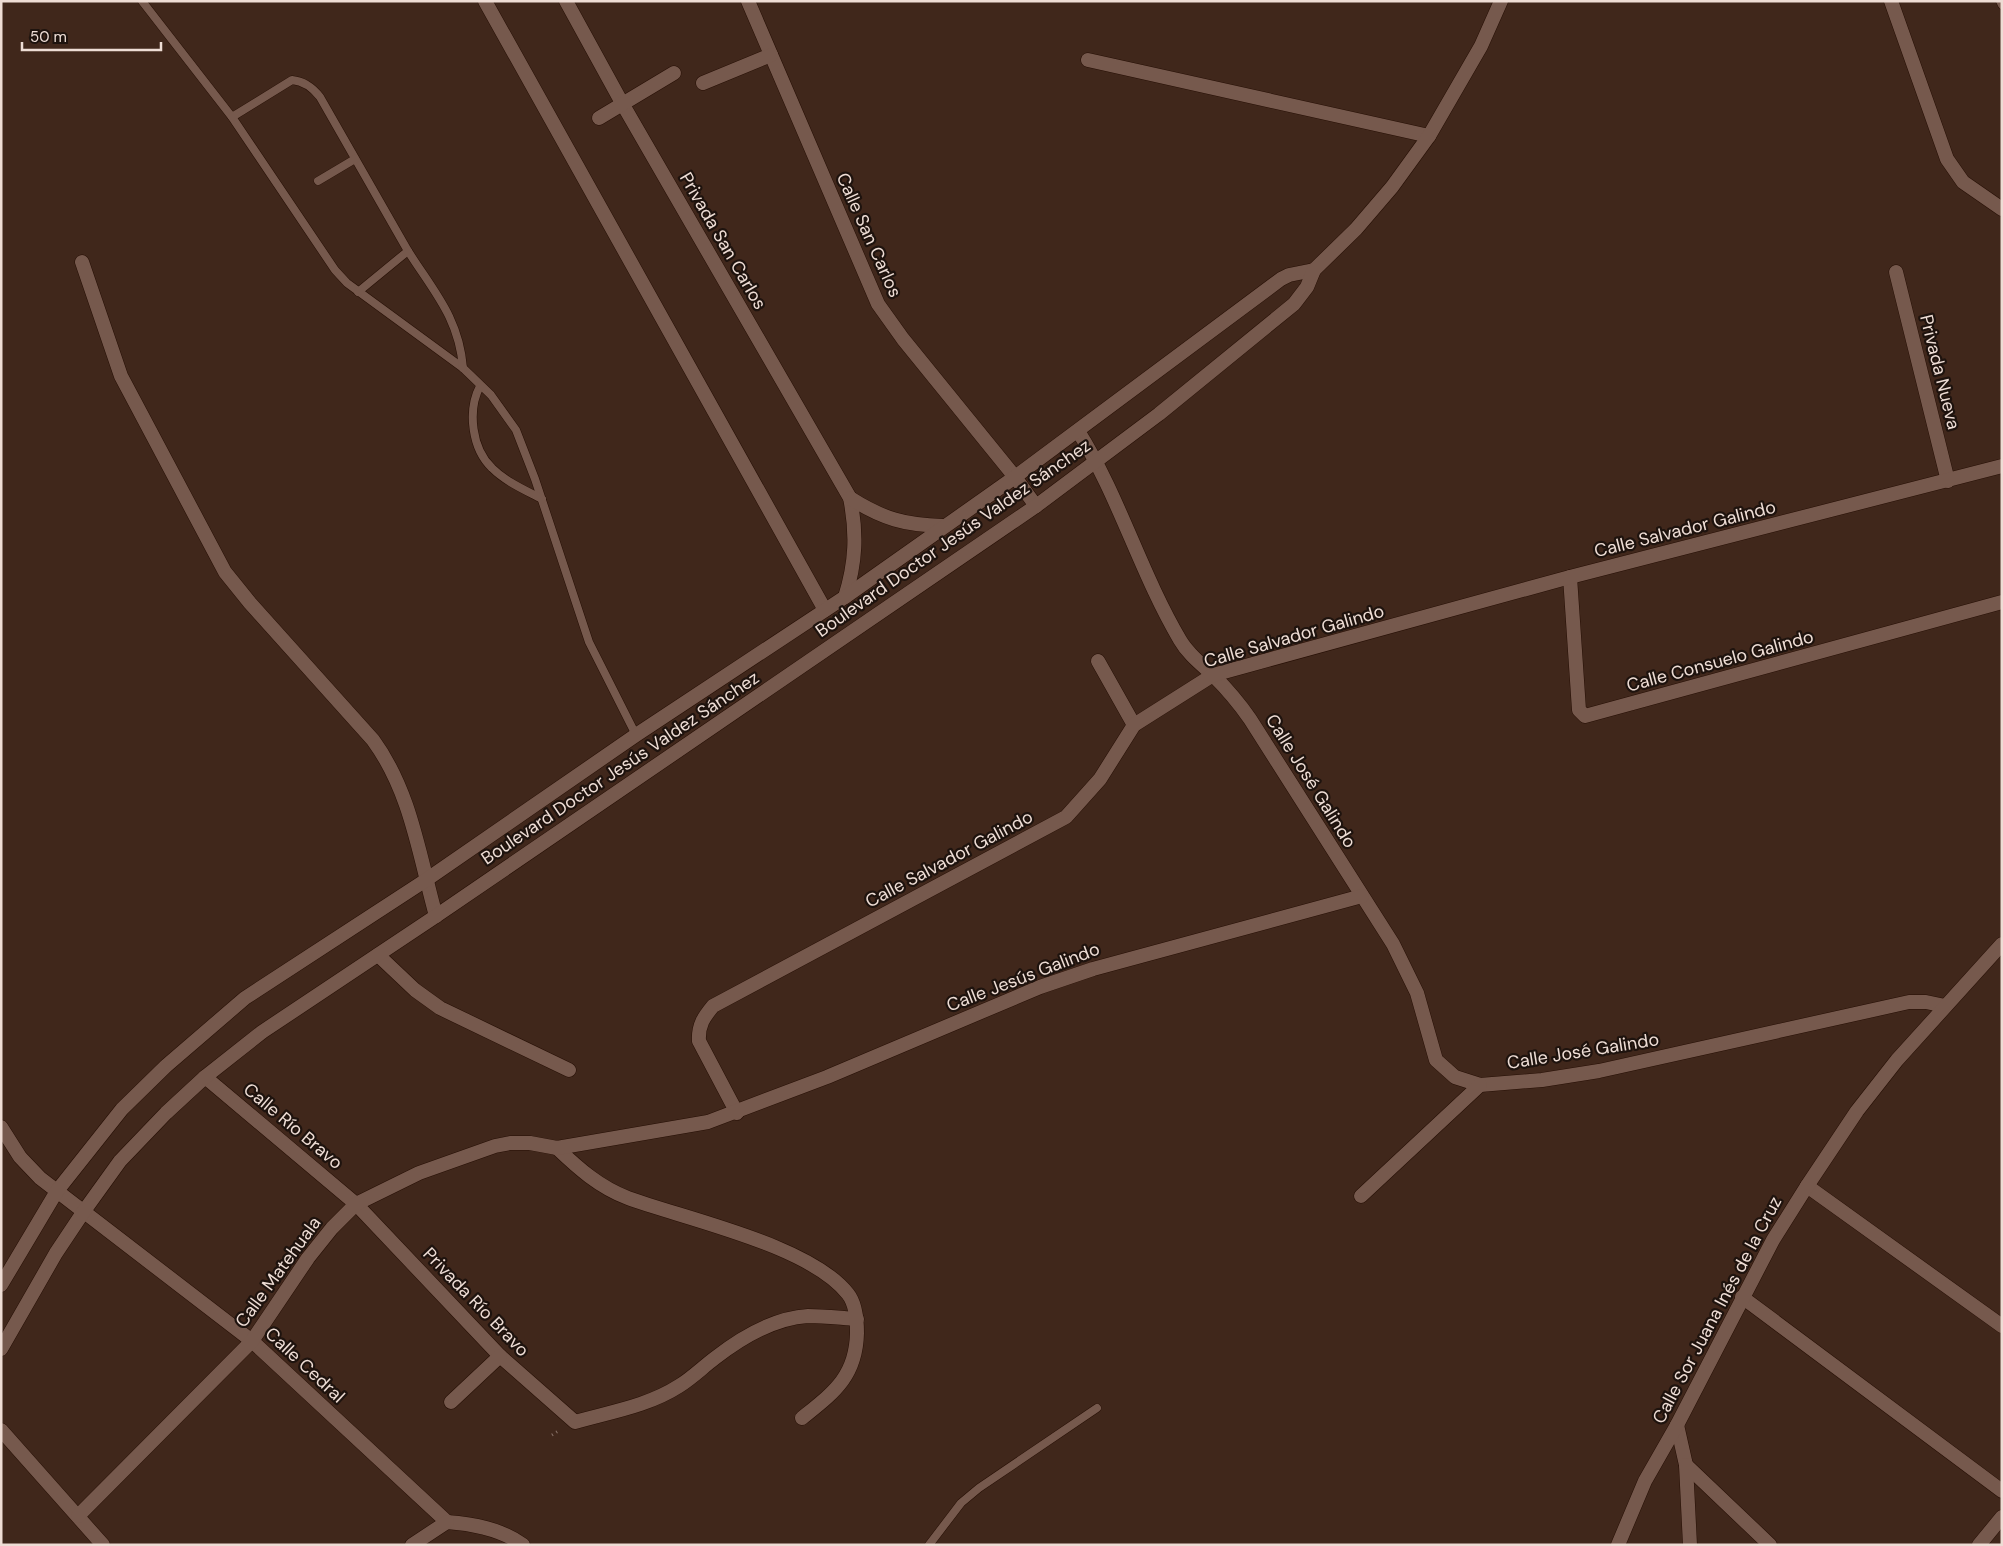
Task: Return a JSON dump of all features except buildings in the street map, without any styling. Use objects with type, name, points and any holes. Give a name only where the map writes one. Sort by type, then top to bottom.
[{"type":"street","points":[[485,1],[825,610]]},
{"type":"street","name":"Privada San Carlos","points":[[566,1],[622,103],[850,498],[855,522],[856,548],[853,573],[846,597]]},
{"type":"street","name":"Calle San Carlos","points":[[748,1],[878,304],[903,339],[1015,477],[1036,506]]},
{"type":"street","name":"Boulevard Doctor Jesús Valdez Sánchez","points":[[1,1349],[84,1211],[120,1161],[166,1113],[205,1077],[262,1032],[436,916],[1036,506],[1203,379],[1294,304],[1308,287],[1314,270],[1356,229],[1392,187],[1429,136],[1481,46],[1501,1]]},
{"type":"street","points":[[1891,1],[1947,159],[1963,182],[2002,209]]},
{"type":"street","points":[[703,83],[771,55]]},
{"type":"street","points":[[1088,60],[1429,136]]},
{"type":"street","points":[[599,118],[674,74]]},
{"type":"street","points":[[82,262],[121,376],[226,572],[250,603],[387,759],[409,808],[436,916]]},
{"type":"street","name":"Boulevard Doctor Jesús Valdez Sánchez","points":[[1,1285],[58,1191],[122,1109],[166,1066],[245,998],[426,880],[636,735],[846,597],[1078,431],[1281,279],[1289,275],[1314,270]]},
{"type":"street","name":"Privada Nueva","points":[[1896,272],[1948,481]]},
{"type":"street","name":"Calle José Galindo","points":[[1078,431],[1097,461],[1140,564],[1180,640],[1196,661],[1213,675],[1250,719],[1362,896],[1405,965],[1417,994],[1436,1060],[1456,1077],[1480,1085],[1542,1080],[1599,1071],[1909,1002],[1926,1002],[1945,1006]]},
{"type":"street","name":"Calle Salvador Galindo","points":[[737,1113],[699,1041],[698,1031],[702,1019],[713,1006],[1066,817],[1100,779],[1134,725],[1213,675],[1570,578],[2002,466]]},
{"type":"street","name":"Privada San Carlos","points":[[850,498],[894,521],[919,526],[944,526]]},
{"type":"street","name":"Calle Consuelo Galindo","points":[[1570,578],[1579,710],[1585,716],[2002,602]]},
{"type":"street","points":[[1098,661],[1134,725]]},
{"type":"street","name":"Calle Jesús Galindo","points":[[737,1113],[1040,987],[1093,969],[1362,896]]},
{"type":"street","name":"Calle Sor Juana Inés de la Cruz","points":[[1618,1545],[1645,1481],[1677,1425],[1772,1240],[1857,1111],[1945,1006],[2002,944]]},
{"type":"street","points":[[378,954],[415,990],[440,1008],[569,1070]]},
{"type":"street","name":"Calle Río Bravo","points":[[205,1077],[356,1204]]},
{"type":"street","points":[[1361,1196],[1480,1085]]},
{"type":"street","name":"Calle Matehuala","points":[[78,1516],[252,1341],[308,1258],[332,1228],[356,1204],[419,1173],[495,1146],[510,1143],[530,1143],[556,1148],[678,1128],[737,1113]]},
{"type":"street","name":"Calle Cedral","points":[[1,1127],[7,1139],[29,1168],[252,1341],[447,1522]]},
{"type":"street","points":[[556,1148],[589,1178],[626,1197],[711,1224],[794,1256],[829,1275],[849,1295],[857,1319],[856,1346],[851,1368],[837,1389],[802,1418]]},
{"type":"street","points":[[1807,1186],[2002,1326]]},
{"type":"street","name":"Privada Río Bravo","points":[[356,1204],[500,1356],[575,1422],[640,1405],[661,1396],[680,1386],[717,1356],[764,1326],[808,1316],[857,1319]]},
{"type":"street","points":[[1742,1297],[2002,1491]]},
{"type":"street","points":[[451,1402],[500,1356]]},
{"type":"street","points":[[1677,1425],[1686,1465],[1690,1545]]},
{"type":"street","points":[[1,1430],[103,1545]]},
{"type":"street","points":[[1686,1465],[1770,1545]]},
{"type":"street","points":[[1979,1545],[2002,1517]]},
{"type":"street","points":[[412,1545],[447,1522],[472,1524],[487,1528],[513,1538],[523,1545]]},
{"type":"lane","points":[[142,1],[232,117],[335,270],[358,292],[463,368],[491,395],[516,430],[542,499],[589,642],[636,735]]},
{"type":"lane","points":[[2000,1],[2002,5]]},
{"type":"lane","points":[[232,117],[287,82],[297,80],[314,90],[320,97],[408,251],[453,321],[458,335],[463,368]]},
{"type":"lane","points":[[318,181],[355,159]]},
{"type":"lane","points":[[358,292],[408,251]]},
{"type":"lane","points":[[480,386],[472,407],[475,435],[484,458],[493,469],[509,481],[542,499]]},
{"type":"lane","points":[[928,1545],[961,1503],[979,1488],[1097,1408]]}]
